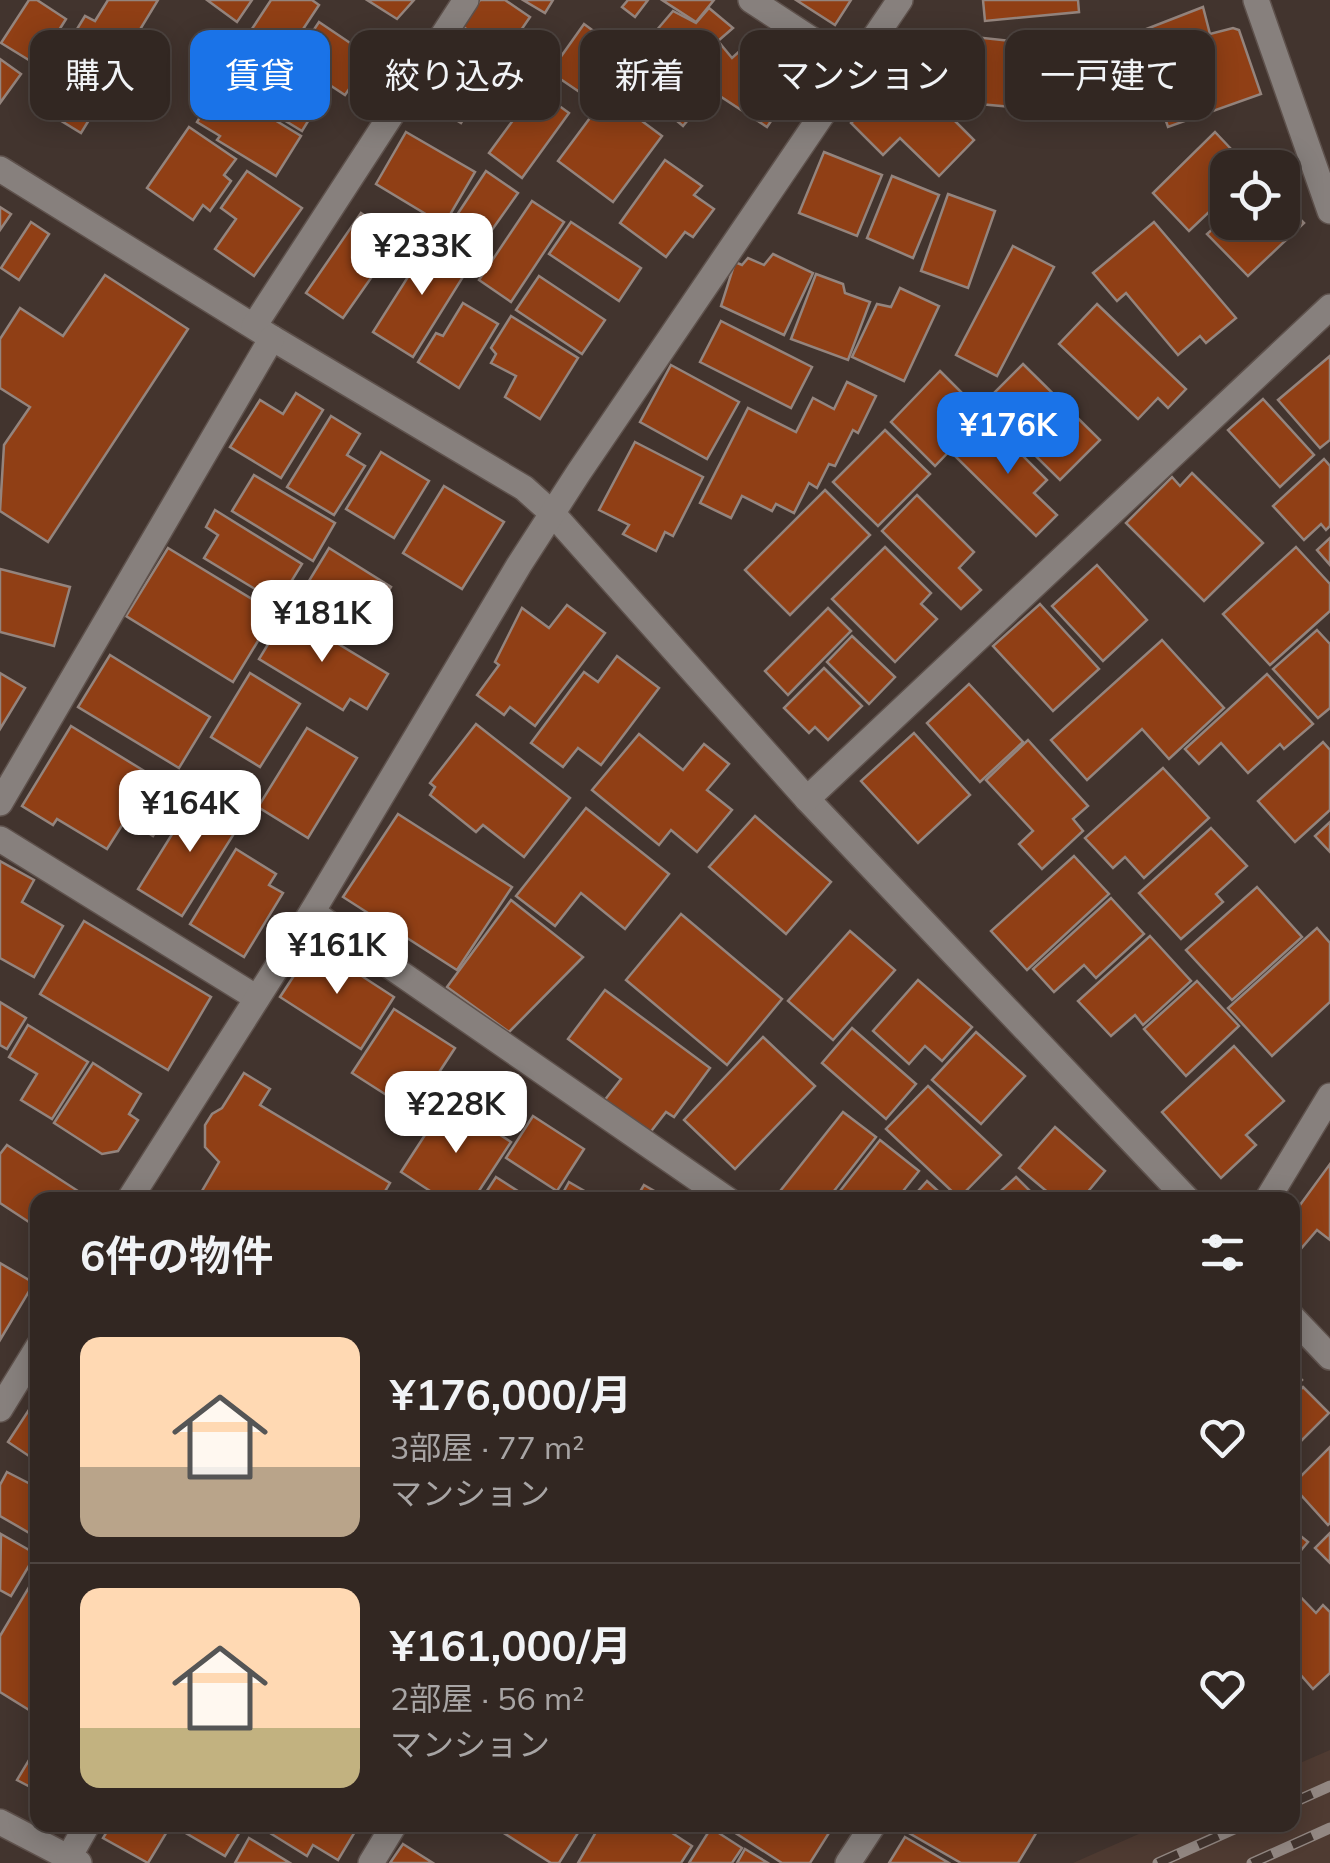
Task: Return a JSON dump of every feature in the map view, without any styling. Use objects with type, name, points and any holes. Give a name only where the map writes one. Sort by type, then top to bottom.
[{"type":"street","points":[[0,804],[262,332],[466,0]]},
{"type":"street","points":[[752,0],[797,30]]},
{"type":"street","points":[[880,30],[900,0]]},
{"type":"street","points":[[1256,0],[1330,210]]},
{"type":"street","points":[[134,1192],[312,912],[553,514],[820,120]]},
{"type":"street","points":[[0,169],[524,488],[553,514],[807,799],[1180,1192]]},
{"type":"street","points":[[807,799],[1330,307]]},
{"type":"street","points":[[0,839],[257,998]]},
{"type":"street","points":[[312,912],[716,1192]]},
{"type":"street","points":[[1273,1192],[1330,1096]]},
{"type":"street","points":[[1300,1325],[1330,1357]]},
{"type":"street","points":[[0,1408],[30,1360]]},
{"type":"street","points":[[0,1822],[74,1860],[84,1832]]},
{"type":"street","points":[[372,1863],[390,1832]]},
{"type":"street","points":[[848,1863],[868,1832]]},
{"type":"shaded area","points":[[1330,1750],[1330,1863],[1073,1863],[1143,1832],[1300,1832],[1300,1763]]},
{"type":"building","points":[[29,0],[37,0],[66,19],[59,30],[30,30],[30,61],[1,43]]},
{"type":"building","points":[[108,0],[158,0],[140,30],[76,30],[85,16],[95,21]]},
{"type":"building","points":[[207,0],[252,0],[237,22]]},
{"type":"building","points":[[271,0],[312,0],[319,5],[302,30],[251,30]]},
{"type":"building","points":[[367,0],[414,0],[397,19]]},
{"type":"building","points":[[480,0],[505,0],[530,17],[521,30],[468,30],[462,26]]},
{"type":"building","points":[[523,0],[553,0],[545,13]]},
{"type":"building","points":[[628,0],[648,0],[635,17],[622,7]]},
{"type":"building","points":[[662,0],[714,0],[696,22]]},
{"type":"building","points":[[796,0],[851,0],[835,25]]},
{"type":"building","points":[[983,0],[1078,0],[1079,12],[985,21]]},
{"type":"building","points":[[1203,7],[1209,30],[1144,30]]},
{"type":"building","points":[[709,8],[733,28],[720,39],[720,30],[657,30],[673,11],[696,23]]},
{"type":"building","points":[[319,22],[350,43],[350,88],[345,95],[330,85],[330,30],[314,30]]},
{"type":"building","points":[[584,24],[592,30],[580,30],[580,92],[560,79],[560,58]]},
{"type":"building","points":[[1239,30],[1261,94],[1215,110],[1215,33]]},
{"type":"building","points":[[985,38],[1005,40],[1005,106],[985,105]]},
{"type":"building","points":[[720,43],[732,58],[740,51],[740,109],[720,96]]},
{"type":"building","points":[[0,59],[21,74],[0,103]]},
{"type":"building","points":[[560,106],[569,113],[522,178],[489,153],[513,120],[560,120]]},
{"type":"building","points":[[60,120],[89,120],[81,133]]},
{"type":"building","points":[[275,120],[301,136],[276,176],[217,140],[220,136],[197,122]]},
{"type":"building","points":[[284,120],[309,120],[302,131]]},
{"type":"building","points":[[588,120],[641,120],[662,136],[613,202],[558,161]]},
{"type":"building","points":[[954,120],[974,140],[939,176],[900,138],[883,155],[851,123]]},
{"type":"building","points":[[1166,120],[1188,120],[1168,127]]},
{"type":"building","points":[[189,127],[236,159],[224,175],[231,181],[210,211],[203,205],[193,220],[147,188]]},
{"type":"building","points":[[406,132],[475,172],[444,225],[376,184]]},
{"type":"building","points":[[1215,132],[1232,150],[1210,150],[1210,211],[1189,231],[1153,193]]},
{"type":"building","points":[[824,152],[882,175],[857,236],[799,213]]},
{"type":"building","points":[[665,160],[702,186],[694,195],[714,209],[693,237],[685,232],[666,257],[620,223]]},
{"type":"building","points":[[247,171],[302,208],[254,276],[215,249],[236,219],[221,208]]},
{"type":"building","points":[[486,171],[518,193],[477,251],[447,230]]},
{"type":"building","points":[[892,176],[939,195],[913,258],[867,238]]},
{"type":"building","points":[[948,194],[995,211],[968,288],[921,271]]},
{"type":"building","points":[[532,201],[564,222],[511,302],[479,280]]},
{"type":"building","points":[[0,207],[11,214],[0,230]]},
{"type":"building","points":[[361,213],[399,238],[343,318],[306,293]]},
{"type":"building","points":[[31,222],[49,234],[19,280],[1,268]]},
{"type":"building","points":[[571,222],[641,268],[619,301],[549,254]]},
{"type":"building","points":[[1154,222],[1236,318],[1206,343],[1200,336],[1178,355],[1126,293],[1117,301],[1093,273]]},
{"type":"building","points":[[432,239],[471,264],[413,357],[373,332]]},
{"type":"building","points":[[1213,240],[1286,240],[1248,276]]},
{"type":"building","points":[[1013,246],[1054,267],[997,376],[956,355]]},
{"type":"building","points":[[773,254],[813,273],[784,335],[721,306],[735,262],[742,265],[748,258],[764,265]]},
{"type":"building","points":[[816,274],[843,284],[845,293],[870,302],[848,360],[791,339]]},
{"type":"building","points":[[105,275],[188,329],[48,542],[0,511],[4,445],[30,407],[0,388],[0,339],[20,308],[63,336]]},
{"type":"building","points":[[539,276],[605,320],[582,354],[516,310]]},
{"type":"building","points":[[900,288],[939,306],[904,381],[852,357],[877,304],[891,307]]},
{"type":"building","points":[[463,303],[498,324],[459,388],[418,362],[436,333],[443,336]]},
{"type":"building","points":[[1097,304],[1186,389],[1168,408],[1158,398],[1138,419],[1059,344]]},
{"type":"building","points":[[511,316],[578,358],[540,419],[505,397],[516,376],[491,363],[496,354],[491,348]]},
{"type":"building","points":[[721,321],[812,367],[791,408],[700,362]]},
{"type":"building","points":[[1330,356],[1330,440],[1320,448],[1278,400]]},
{"type":"building","points":[[1023,364],[1100,440],[1060,480],[983,404]]},
{"type":"building","points":[[671,365],[739,402],[707,459],[640,422]]},
{"type":"building","points":[[940,371],[984,415],[935,466],[891,422]]},
{"type":"building","points":[[847,382],[876,396],[858,433],[853,430],[835,466],[829,464],[817,488],[809,483],[794,513],[776,504],[772,511],[742,496],[731,518],[700,503],[748,408],[796,432],[813,398],[834,409]]},
{"type":"building","points":[[296,393],[323,410],[281,478],[230,447],[260,400],[283,414]]},
{"type":"building","points":[[1263,399],[1314,455],[1280,487],[1228,430]]},
{"type":"building","points":[[331,416],[360,434],[347,455],[365,466],[334,515],[287,487]]},
{"type":"building","points":[[989,422],[1047,480],[1034,493],[1057,515],[1036,536],[955,456]]},
{"type":"building","points":[[885,430],[930,474],[878,526],[833,482]]},
{"type":"building","points":[[635,442],[703,477],[673,536],[665,532],[656,551],[623,534],[629,525],[599,510]]},
{"type":"building","points":[[381,452],[429,481],[394,538],[346,509]]},
{"type":"building","points":[[1324,459],[1330,466],[1330,526],[1326,530],[1321,524],[1304,540],[1273,506]]},
{"type":"building","points":[[1192,473],[1263,543],[1204,601],[1126,523],[1172,477],[1180,486]]},
{"type":"building","points":[[254,475],[335,523],[313,561],[232,511]]},
{"type":"building","points":[[444,486],[504,522],[462,589],[403,553]]},
{"type":"building","points":[[825,490],[870,535],[790,615],[745,570]]},
{"type":"building","points":[[917,495],[974,552],[959,568],[981,590],[961,609],[882,531]]},
{"type":"building","points":[[215,510],[302,564],[278,603],[204,558],[218,535],[206,527]]},
{"type":"building","points":[[1330,538],[1330,565],[1317,550]]},
{"type":"building","points":[[885,547],[931,593],[921,604],[937,619],[895,662],[832,599]]},
{"type":"building","points":[[1296,547],[1330,584],[1330,611],[1270,665],[1223,614]]},
{"type":"building","points":[[168,548],[275,613],[233,682],[126,616]]},
{"type":"building","points":[[329,548],[391,587],[366,628],[304,589]]},
{"type":"building","points":[[1097,565],[1147,620],[1103,661],[1052,606]]},
{"type":"building","points":[[0,569],[70,587],[54,646],[0,632]]},
{"type":"building","points":[[1040,604],[1099,669],[1053,711],[993,646]]},
{"type":"building","points":[[567,605],[605,633],[535,726],[510,707],[504,715],[477,695],[499,665],[495,662],[522,608],[549,628]]},
{"type":"building","points":[[828,608],[851,631],[788,695],[765,671]]},
{"type":"building","points":[[287,613],[388,674],[367,709],[350,699],[343,710],[259,659]]},
{"type":"building","points":[[1317,630],[1330,644],[1330,708],[1318,718],[1273,669]]},
{"type":"building","points":[[852,636],[895,677],[869,704],[827,662]]},
{"type":"building","points":[[1162,640],[1224,708],[1169,759],[1142,729],[1087,780],[1051,740]]},
{"type":"building","points":[[110,655],[210,717],[179,768],[78,707]]},
{"type":"building","points":[[617,656],[659,688],[601,765],[578,748],[563,767],[531,743],[584,672],[598,682]]},
{"type":"building","points":[[824,668],[862,706],[828,740],[815,727],[809,733],[784,708]]},
{"type":"building","points":[[0,673],[25,688],[0,729]]},
{"type":"building","points":[[250,673],[300,704],[260,767],[211,737]]},
{"type":"building","points":[[1267,674],[1313,724],[1284,749],[1280,744],[1248,773],[1221,743],[1199,764],[1185,749]]},
{"type":"building","points":[[969,684],[1023,742],[980,782],[927,723]]},
{"type":"building","points":[[476,724],[570,798],[524,857],[483,825],[476,832],[430,795],[435,787],[430,783]]},
{"type":"building","points":[[71,726],[180,793],[153,836],[126,819],[107,849],[57,819],[53,825],[22,806]]},
{"type":"building","points":[[307,728],[357,758],[308,838],[258,807]]},
{"type":"building","points":[[914,733],[970,795],[918,843],[861,781]]},
{"type":"building","points":[[639,734],[683,770],[704,744],[729,764],[707,790],[732,810],[697,852],[671,830],[659,845],[592,790]]},
{"type":"building","points":[[1028,740],[1088,806],[1073,819],[1083,831],[1042,869],[1019,844],[1033,831],[986,780]]},
{"type":"building","points":[[1323,742],[1330,750],[1330,810],[1295,842],[1258,801]]},
{"type":"building","points":[[1163,768],[1209,818],[1144,878],[1125,857],[1113,868],[1085,838]]},
{"type":"building","points":[[197,794],[242,821],[182,916],[138,889]]},
{"type":"building","points":[[586,808],[669,874],[625,929],[581,893],[555,926],[516,896]]},
{"type":"building","points":[[398,814],[512,887],[457,970],[343,897]]},
{"type":"building","points":[[755,816],[831,882],[786,934],[709,867]]},
{"type":"building","points":[[1330,822],[1330,852],[1315,836]]},
{"type":"building","points":[[1211,828],[1247,866],[1216,894],[1223,902],[1181,939],[1139,893]]},
{"type":"building","points":[[236,849],[276,874],[269,885],[283,893],[244,957],[190,924]]},
{"type":"building","points":[[1074,856],[1109,894],[1027,970],[991,931]]},
{"type":"building","points":[[0,861],[34,880],[22,902],[63,926],[34,977],[0,958]]},
{"type":"building","points":[[1257,887],[1302,937],[1232,1000],[1186,950]]},
{"type":"building","points":[[1111,898],[1144,934],[1096,978],[1084,965],[1054,992],[1033,969]]},
{"type":"building","points":[[511,900],[583,957],[509,1032],[447,987]]},
{"type":"building","points":[[681,914],[782,999],[727,1065],[626,980]]},
{"type":"building","points":[[84,921],[211,997],[168,1070],[40,994]]},
{"type":"building","points":[[1317,928],[1330,943],[1330,1002],[1272,1056],[1228,1008]]},
{"type":"building","points":[[850,931],[895,970],[833,1040],[788,1001]]},
{"type":"building","points":[[1150,936],[1191,981],[1143,1025],[1135,1015],[1111,1036],[1078,1001]]},
{"type":"building","points":[[314,945],[394,997],[361,1049],[280,997]]},
{"type":"building","points":[[918,980],[972,1027],[942,1061],[925,1046],[909,1064],[873,1031]]},
{"type":"building","points":[[1197,981],[1239,1026],[1186,1076],[1144,1029]]},
{"type":"building","points":[[605,990],[710,1068],[674,1117],[666,1112],[649,1134],[604,1101],[621,1079],[568,1039]]},
{"type":"building","points":[[0,1002],[26,1018],[7,1049],[0,1045]]},
{"type":"building","points":[[394,1009],[455,1048],[413,1112],[352,1073]]},
{"type":"building","points":[[28,1025],[88,1062],[52,1119],[21,1100],[37,1074],[9,1057]]},
{"type":"building","points":[[852,1028],[916,1084],[886,1119],[822,1063]]},
{"type":"building","points":[[976,1032],[1025,1076],[981,1124],[932,1080]]},
{"type":"building","points":[[763,1037],[815,1086],[735,1169],[684,1120]]},
{"type":"building","points":[[1234,1046],[1284,1101],[1246,1135],[1256,1145],[1221,1178],[1162,1112]]},
{"type":"building","points":[[93,1063],[141,1094],[129,1114],[138,1120],[118,1151],[102,1154],[54,1123]]},
{"type":"building","points":[[244,1073],[270,1089],[260,1105],[390,1183],[385,1192],[201,1192],[219,1162],[205,1147],[205,1125],[222,1108]]},
{"type":"building","points":[[928,1086],[1001,1155],[965,1192],[953,1192],[886,1129]]},
{"type":"building","points":[[447,1101],[511,1142],[478,1192],[432,1192],[401,1172]]},
{"type":"building","points":[[843,1112],[876,1137],[833,1192],[779,1192]]},
{"type":"building","points":[[533,1116],[584,1149],[557,1191],[506,1158]]},
{"type":"building","points":[[1055,1127],[1105,1171],[1088,1192],[1048,1192],[1019,1168]]},
{"type":"building","points":[[880,1140],[919,1171],[902,1192],[839,1192]]},
{"type":"building","points":[[7,1145],[78,1191],[30,1192],[30,1223],[0,1203],[0,1154]]},
{"type":"building","points":[[1330,1164],[1330,1240],[1317,1230],[1300,1250],[1300,1205]]},
{"type":"building","points":[[496,1177],[519,1192],[486,1192]]},
{"type":"building","points":[[1016,1177],[1031,1192],[1000,1192]]},
{"type":"building","points":[[927,1181],[939,1192],[917,1192]]},
{"type":"building","points":[[569,1182],[586,1192],[563,1192]]},
{"type":"building","points":[[0,1263],[30,1281],[30,1290],[0,1340]]},
{"type":"building","points":[[1303,1387],[1329,1413],[1300,1442]]},
{"type":"building","points":[[30,1408],[30,1457],[8,1442]]},
{"type":"building","points":[[1330,1447],[1328,1525],[1300,1494],[1300,1477]]},
{"type":"building","points":[[7,1472],[30,1484],[30,1533],[0,1516],[0,1485]]},
{"type":"building","points":[[1330,1533],[1330,1563],[1315,1548]]},
{"type":"building","points":[[1,1534],[30,1551],[30,1564],[11,1596],[0,1590]]},
{"type":"building","points":[[1300,1536],[1308,1542],[1300,1552]]},
{"type":"building","points":[[30,1585],[30,1711],[0,1692],[0,1636]]},
{"type":"building","points":[[1300,1596],[1316,1613],[1323,1605],[1330,1612],[1330,1673],[1313,1689],[1300,1674]]},
{"type":"building","points":[[30,1758],[30,1787],[17,1780]]},
{"type":"building","points":[[107,1832],[167,1832],[148,1863],[103,1838]]},
{"type":"building","points":[[184,1832],[240,1832],[225,1856]]},
{"type":"building","points":[[268,1832],[355,1832],[338,1860],[313,1845],[307,1856]]},
{"type":"building","points":[[502,1832],[579,1832],[559,1863],[551,1863]]},
{"type":"building","points":[[596,1832],[671,1832],[692,1846],[681,1863],[578,1863]]},
{"type":"building","points":[[708,1832],[717,1832],[742,1848],[732,1863],[689,1863]]},
{"type":"building","points":[[734,1832],[830,1832],[810,1863],[782,1863]]},
{"type":"building","points":[[1037,1832],[1018,1863],[961,1863],[909,1833]]},
{"type":"building","points":[[905,1837],[949,1863],[889,1863]]},
{"type":"building","points":[[249,1838],[290,1863],[235,1863]]},
{"type":"building","points":[[403,1844],[433,1863],[390,1863]]},
{"type":"building","points":[[745,1849],[768,1863],[737,1863]]},
{"type":"railway","points":[[1300,1799],[1330,1786]]},
{"type":"railway","points":[[1252,1863],[1330,1828]]},
{"type":"railway","points":[[1158,1863],[1227,1832]]}]
